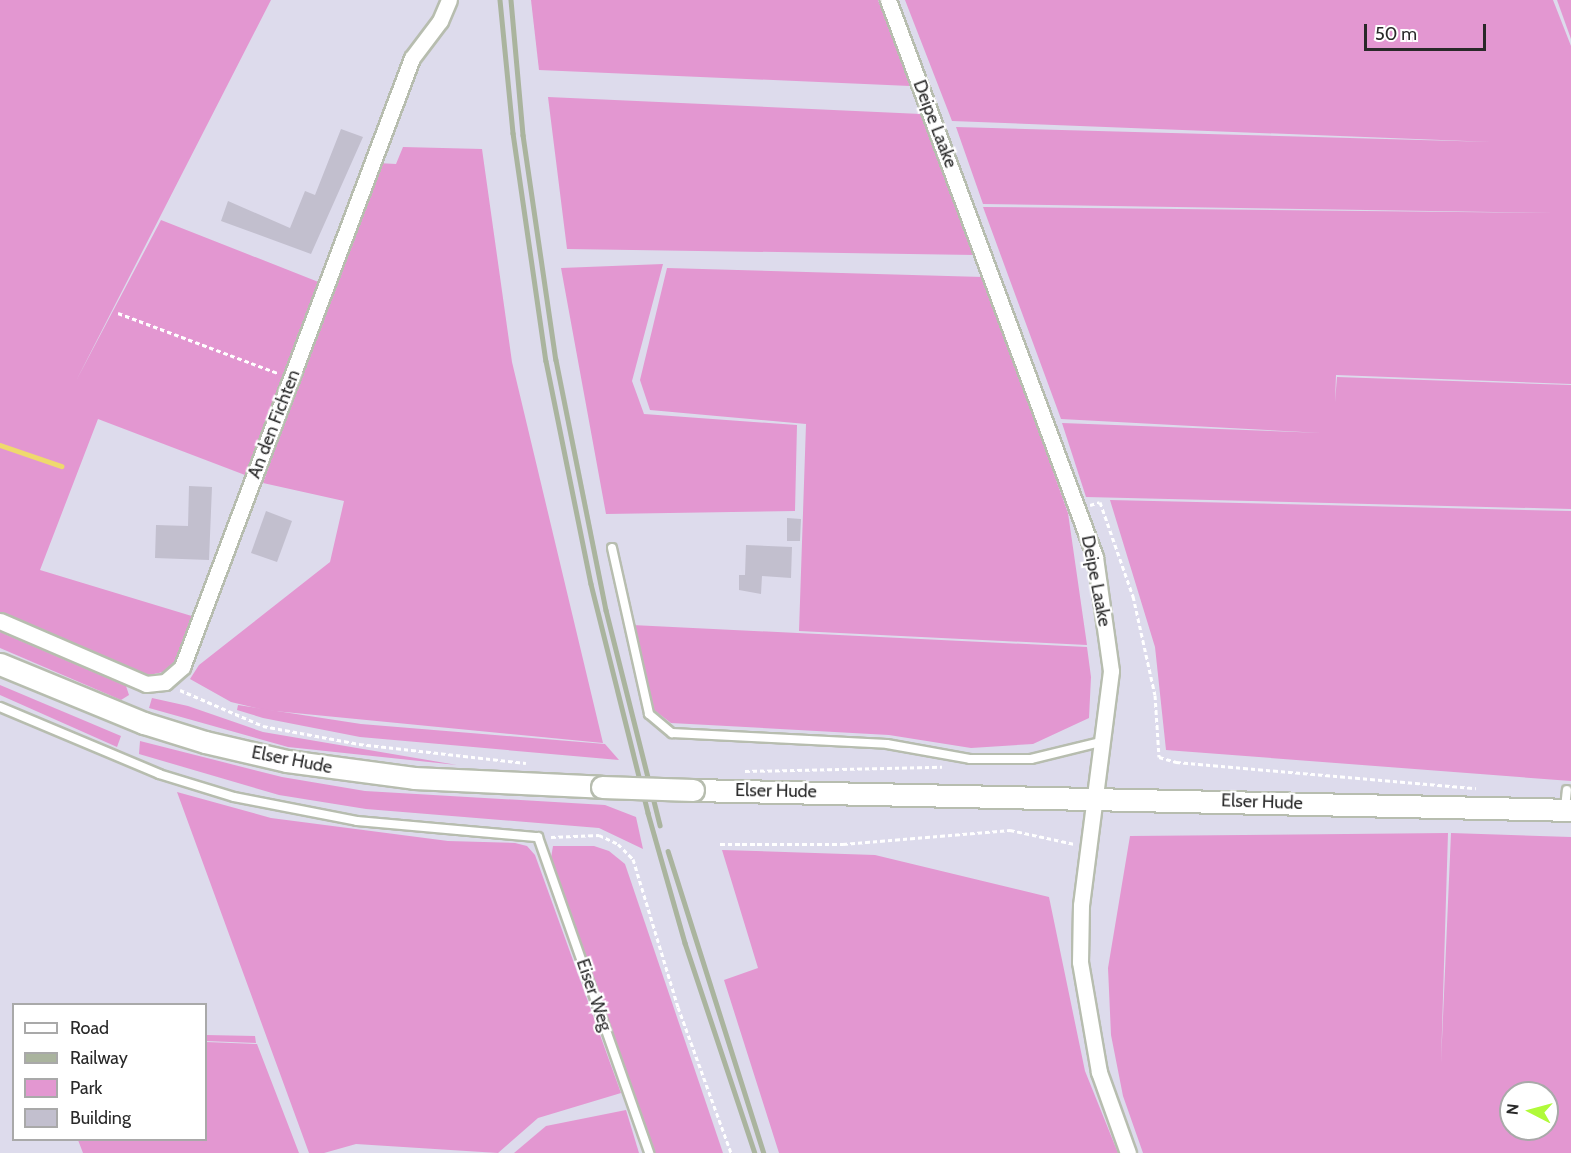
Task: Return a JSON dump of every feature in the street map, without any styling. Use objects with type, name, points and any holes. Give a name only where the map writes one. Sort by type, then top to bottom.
[{"type":"street","name":"An den Fichten","points":[[165,682],[182,667],[412,58],[440,21],[449,0]]},
{"type":"street","name":"Deipe Laake","points":[[888,0],[1079,508],[1095,557],[1112,671],[1100,742],[1088,847],[1080,962],[1099,1072],[1128,1153]]},
{"type":"street","points":[[0,621],[146,684],[165,682]]},
{"type":"street","name":"Elser Hude","points":[[0,664],[61,692],[144,723],[205,742],[287,761],[414,778],[693,790],[1568,803]]},
{"type":"lane","points":[[612,548],[649,714],[663,729],[682,735],[887,744],[970,759],[1031,759],[1100,742]]},
{"type":"lane","points":[[0,707],[159,774],[234,797],[357,821],[538,837]]},
{"type":"lane","name":"Eiser Weg","points":[[538,837],[650,1153]]},
{"type":"path","points":[[118,313],[291,378]]},
{"type":"path","points":[[1079,508],[1100,502],[1133,596],[1155,695],[1159,757],[1176,762],[1482,788]]},
{"type":"path","points":[[165,682],[226,713],[263,726],[359,744],[530,764]]},
{"type":"path","points":[[736,772],[961,767],[970,759]]},
{"type":"path","points":[[720,843],[843,844],[1011,830],[1088,847]]},
{"type":"path","points":[[538,837],[599,835],[618,844],[633,859],[678,1006],[731,1153]]},
{"type":"green space","points":[[0,0],[271,0],[76,381],[161,220],[321,283],[245,475],[98,419],[40,570],[195,617],[177,661],[163,672],[145,676],[0,613]]},
{"type":"green space","points":[[531,0],[878,0],[910,86],[539,70]]},
{"type":"green space","points":[[905,0],[1553,0],[1571,46],[1571,384],[1336,375],[1335,402],[1337,377],[1571,385],[1571,509],[1086,497],[1062,423],[1322,433],[1061,419],[983,207],[1555,213],[983,204],[956,127],[1492,142],[952,121]]},
{"type":"green space","points":[[1557,0],[1571,0],[1571,39]]},
{"type":"green space","points":[[548,97],[921,114],[975,255],[567,249]]},
{"type":"green space","points":[[403,147],[482,149],[512,362],[603,743],[264,710],[231,702],[190,679],[199,665],[330,562],[344,501],[263,483],[378,163],[396,164]]},
{"type":"green space","points":[[663,264],[632,381],[644,414],[797,425],[795,511],[606,514],[561,268]]},
{"type":"green space","points":[[667,268],[983,277],[1068,513],[1087,645],[799,631],[806,424],[650,410],[640,380]]},
{"type":"green space","points":[[1110,500],[1571,511],[1571,781],[1166,750],[1155,647]]},
{"type":"green space","points":[[632,625],[1087,647],[1091,677],[1089,718],[1033,744],[971,748],[889,735],[671,723],[650,707]]},
{"type":"green space","points":[[0,632],[126,686],[129,695],[121,700],[0,648]]},
{"type":"green space","points":[[0,685],[121,736],[117,747],[0,695]]},
{"type":"green space","points":[[152,698],[188,706],[263,732],[457,765],[288,747],[149,708]]},
{"type":"green space","points":[[238,705],[361,724],[605,744],[619,760],[360,737],[263,718],[237,710]]},
{"type":"green space","points":[[140,741],[282,777],[365,791],[605,805],[636,817],[643,849],[599,828],[366,809],[279,795],[139,754]]},
{"type":"green space","points":[[177,792],[271,818],[448,841],[515,843],[527,846],[535,855],[621,1093],[538,1118],[498,1153],[356,1144],[324,1153],[309,1153]]},
{"type":"green space","points":[[1448,833],[1441,1063],[1451,833],[1571,837],[1571,1153],[1143,1153],[1123,1096],[1111,1035],[1108,968],[1130,836]]},
{"type":"green space","points":[[553,846],[594,846],[609,851],[625,864],[723,1153],[655,1153],[551,858]]},
{"type":"green space","points":[[722,850],[875,855],[1049,897],[1085,1071],[1118,1153],[779,1153],[724,980],[758,968]]},
{"type":"green space","points":[[207,1035],[255,1036],[256,1043],[207,1041]]},
{"type":"green space","points":[[207,1042],[257,1044],[299,1153],[83,1153],[78,1141],[207,1141]]},
{"type":"green space","points":[[626,1110],[639,1153],[514,1153],[546,1126]]},
{"type":"building","points":[[341,129],[363,137],[311,254],[221,221],[228,201],[290,228],[305,191],[315,195]]},
{"type":"building","points":[[189,486],[212,487],[209,560],[155,558],[156,525],[188,526]]},
{"type":"building","points":[[266,511],[292,521],[277,562],[251,553]]},
{"type":"building","points":[[787,518],[801,519],[800,541],[787,541]]},
{"type":"building","points":[[746,545],[792,547],[791,578],[762,576],[761,594],[739,590],[739,575],[745,575]]},
{"type":"waterway","points":[[0,445],[61,466]]},
{"type":"railway","points":[[500,0],[513,133],[546,361],[591,584],[648,813],[685,943],[755,1153]]},
{"type":"railway","points":[[511,0],[523,135],[556,360],[606,610],[660,825]]},
{"type":"railway","points":[[668,851],[764,1153]]}]
